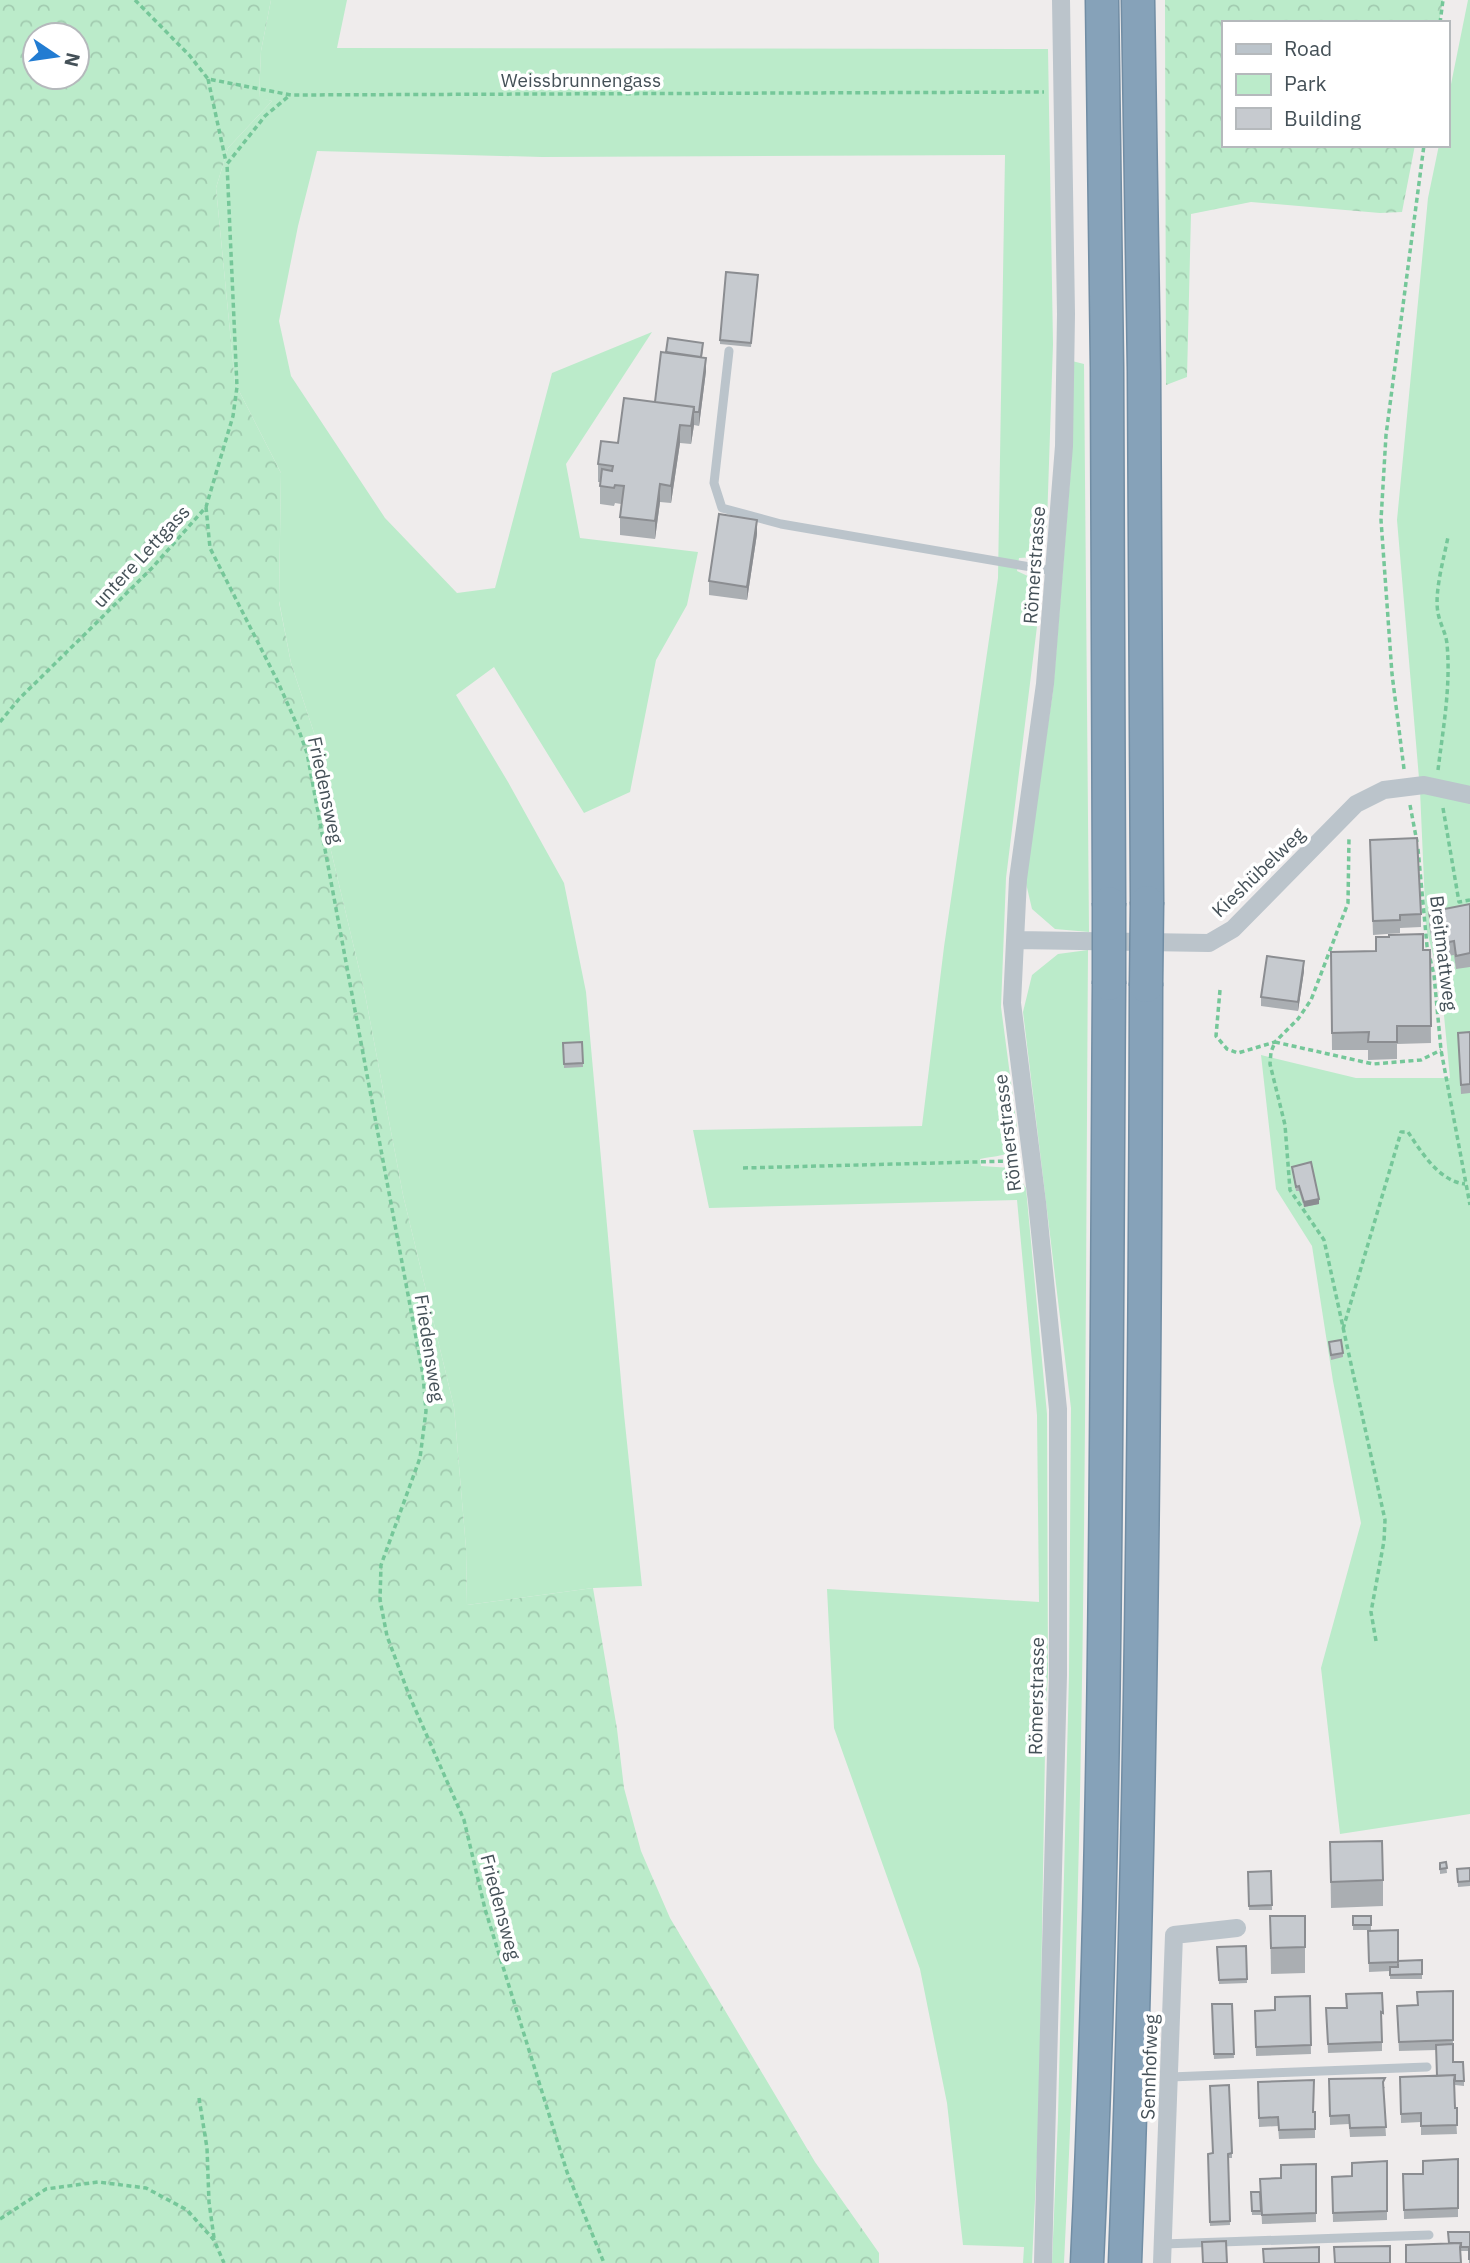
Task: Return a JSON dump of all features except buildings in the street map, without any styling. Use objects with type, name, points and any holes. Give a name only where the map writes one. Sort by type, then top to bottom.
[{"type":"highway","points":[[1087,2263],[1097,1964],[1110,985],[1102,0]]},
{"type":"highway","points":[[1125,2263],[1135,1959],[1140,1659],[1147,902],[1144,372],[1138,0]]},
{"type":"street","name":"Römerstrasse","points":[[1043,2263],[1058,1689],[1058,1422],[1032,1161],[1012,1003],[1018,879],[1045,684],[1064,446],[1064,92],[1061,0]]},
{"type":"street","name":"Kieshübelweg","points":[[1015,940],[1209,943],[1233,929],[1356,804],[1384,790],[1424,785],[1470,795]]},
{"type":"street","name":"Sennhofweg","points":[[1162,2263],[1174,1935],[1237,1928]]},
{"type":"lane","points":[[729,351],[714,483],[722,508],[780,524],[1054,570]]},
{"type":"lane","points":[[1170,2077],[1427,2067]]},
{"type":"lane","points":[[1163,2244],[1429,2235]]},
{"type":"path","points":[[135,0],[190,56],[208,79]]},
{"type":"path","points":[[1440,21],[1443,0]]},
{"type":"path","name":"Weissbrunnengass","points":[[208,79],[291,94],[1064,92]]},
{"type":"path","name":"untere Lettgass","points":[[0,722],[19,699],[152,568],[206,507],[233,416],[237,387],[227,164],[208,79]]},
{"type":"path","points":[[227,164],[265,116],[291,94]]},
{"type":"path","name":"Breitmattweg","points":[[1424,147],[1386,435],[1381,520],[1392,674],[1417,846],[1427,946],[1434,975],[1441,1050],[1470,1205]]},
{"type":"path","name":"Friedensweg","points":[[206,507],[210,548],[277,680],[307,753],[423,1375],[426,1411],[420,1458],[381,1565],[380,1600],[387,1636],[409,1695],[464,1821],[485,1909],[567,2172],[604,2263]]},
{"type":"path","points":[[1448,537],[1438,600],[1438,612],[1447,642],[1447,665],[1437,787],[1459,902],[1470,900]]},
{"type":"path","points":[[1340,820],[1350,838],[1348,903],[1311,1000],[1298,1019],[1275,1042],[1270,1064],[1285,1125],[1290,1190],[1324,1240],[1385,1520],[1384,1541],[1371,1612],[1376,1641]]},
{"type":"path","points":[[1220,990],[1216,1036],[1227,1049],[1238,1054],[1275,1042],[1373,1064],[1421,1060],[1441,1050]]},
{"type":"path","points":[[1343,1329],[1401,1132],[1408,1132],[1426,1158],[1454,1183],[1465,1184]]},
{"type":"path","points":[[743,1168],[1032,1161]]},
{"type":"path","points":[[199,2098],[207,2148],[209,2202],[214,2240],[224,2263]]},
{"type":"path","points":[[0,2219],[46,2189],[98,2182],[146,2188],[170,2200],[187,2210],[214,2240]]},
{"type":"green space","points":[[0,0],[271,0],[261,51],[259,97],[272,101],[228,148],[216,188],[235,383],[281,473],[279,602],[291,663],[318,745],[319,800],[365,994],[403,1195],[454,1407],[466,1548],[467,1605],[593,1588],[617,1729],[624,1788],[641,1851],[670,1918],[815,2162],[879,2253],[879,2263],[0,2263]]},
{"type":"green space","points":[[271,0],[347,0],[337,48],[1048,49],[1053,344],[1047,523],[1045,545],[1035,557],[1019,558],[1017,571],[1032,578],[1041,594],[1006,878],[1001,1007],[1017,1128],[1013,1146],[1007,1153],[980,1159],[981,1166],[1012,1168],[1026,1188],[1047,1414],[1048,1675],[1045,1722],[1038,1725],[1038,1743],[1045,1751],[1039,2115],[1032,2263],[1023,2263],[1024,2247],[963,2245],[947,2103],[920,1969],[834,1728],[827,1589],[1039,1602],[1037,1415],[1017,1200],[709,1208],[693,1130],[922,1126],[944,947],[998,578],[1005,155],[542,157],[317,151],[298,226],[279,321],[291,376],[385,518],[457,593],[495,588],[552,373],[652,332],[566,464],[580,538],[698,552],[687,605],[656,660],[630,792],[584,813],[494,667],[456,695],[564,883],[586,992],[642,1586],[593,1588],[467,1605],[466,1548],[454,1407],[403,1195],[365,994],[319,800],[318,745],[291,663],[279,601],[281,473],[235,383],[216,188],[228,148],[272,101],[259,98],[261,51]]},
{"type":"green space","points":[[1165,0],[1443,0],[1439,21],[1222,21],[1222,147],[1415,147],[1402,212],[1380,213],[1251,202],[1191,214],[1187,377],[1166,385]]},
{"type":"green space","points":[[1470,0],[1470,1814],[1340,1834],[1321,1668],[1361,1523],[1333,1381],[1312,1246],[1276,1189],[1261,1055],[1356,1078],[1450,1078],[1443,1005],[1426,928],[1420,790],[1397,520],[1428,198],[1439,147],[1449,147],[1449,94]]},
{"type":"green space","points":[[1072,361],[1084,364],[1089,932],[1055,929],[1032,909],[1025,879],[1053,691],[1072,454]]},
{"type":"green space","points":[[1088,950],[1085,1443],[1077,1935],[1064,2263],[1052,2263],[1069,1675],[1071,1408],[1023,1012],[1032,975],[1058,954]]}]
